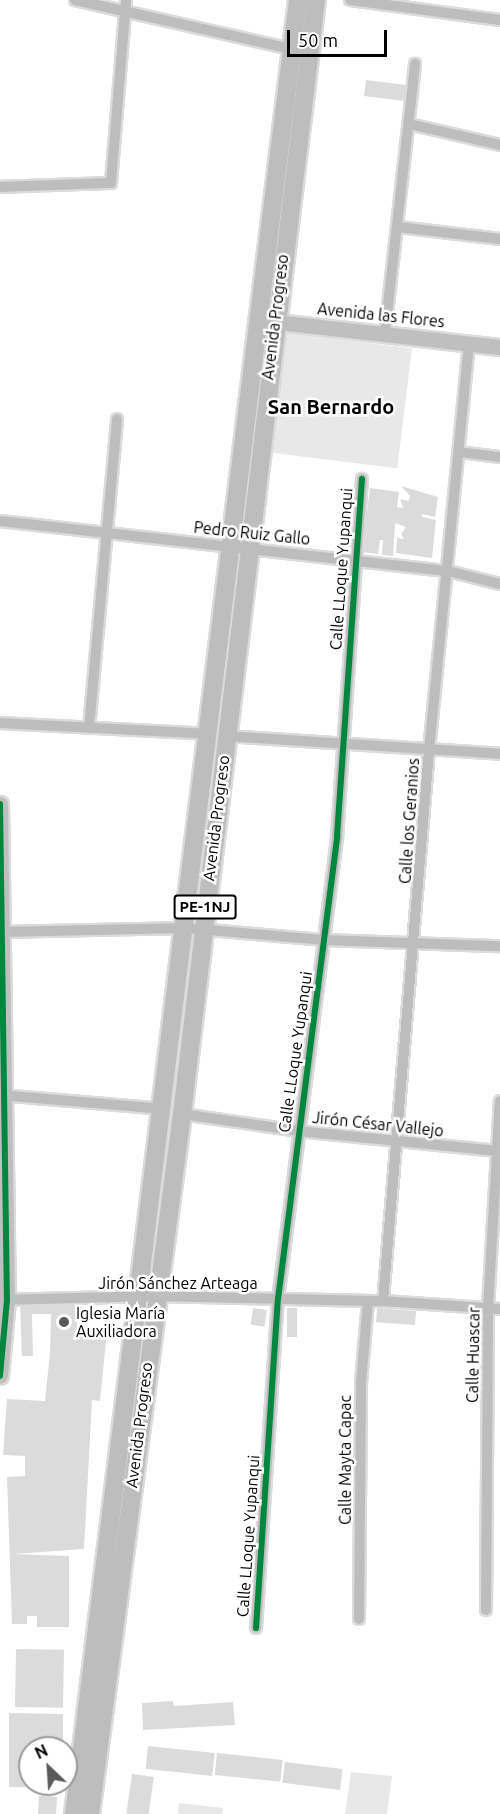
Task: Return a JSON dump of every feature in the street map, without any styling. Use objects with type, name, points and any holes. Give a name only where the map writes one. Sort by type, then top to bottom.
[{"type":"main road","name":"Avenida Progreso","points":[[267,321],[291,49],[298,0]]},
{"type":"main road","name":"Avenida Progreso","points":[[74,1814],[148,1296],[182,1114],[194,929],[216,735],[267,321],[315,0]]},
{"type":"main road","name":"Avenida Progreso","points":[[90,1814],[148,1296],[164,1109],[194,929]]},
{"type":"street","points":[[75,0],[124,14],[291,49]]},
{"type":"street","points":[[0,187],[111,183],[126,0]]},
{"type":"street","points":[[350,0],[500,20]]},
{"type":"street","points":[[385,332],[415,64]]},
{"type":"street","points":[[409,124],[500,145]]},
{"type":"street","points":[[398,227],[500,239]]},
{"type":"street","name":"Avenida las Flores","points":[[267,321],[500,346]]},
{"type":"street","name":"Calle los Geranios","points":[[383,1301],[394,1142],[416,945],[429,751],[469,343]]},
{"type":"street","points":[[89,728],[117,419]]},
{"type":"street","points":[[459,452],[500,457]]},
{"type":"street","name":"Calle LLoque Yupanqui","points":[[256,1628],[278,1299],[337,836],[362,479]]},
{"type":"street","name":"Pedro Ruiz Gallo","points":[[0,520],[448,571],[500,584]]},
{"type":"street","points":[[0,723],[500,754]]},
{"type":"street","points":[[0,804],[4,1300],[0,1376]]},
{"type":"street","points":[[1,932],[194,929],[324,940],[416,945],[500,946]]},
{"type":"street","points":[[2,1095],[164,1109]]},
{"type":"street","name":"Calle Huascar","points":[[486,1610],[488,1308],[499,1151],[500,1101]]},
{"type":"street","name":"Jirón César Vallejo","points":[[182,1114],[298,1131],[499,1151]]},
{"type":"street","name":"Jirón Sánchez Arteaga","points":[[4,1300],[148,1296],[383,1301],[500,1309]]},
{"type":"street","name":"Calle Mayta Capac","points":[[359,1619],[361,1383],[368,1301]]},
{"type":"shaded area","points":[[280,332],[412,348],[397,468],[265,452]]},
{"type":"shaded area","points":[[351,1772],[392,1776],[387,1814],[345,1814]]},
{"type":"shaded area","points":[[179,1803],[223,1808],[222,1814],[178,1814]]},
{"type":"building","points":[[366,80],[407,85],[405,101],[364,96]]},
{"type":"building","points":[[401,486],[438,497],[435,517],[422,514],[422,517],[436,520],[432,558],[396,553],[397,538],[404,539],[401,534],[406,527],[395,523],[393,556],[382,555],[383,540],[380,540],[378,554],[362,552],[370,488],[399,492],[397,507],[403,508],[400,499],[409,501],[410,496]]},
{"type":"building","points":[[77,1304],[77,1330],[107,1331],[100,1401],[92,1400],[84,1549],[14,1554],[69,1556],[69,1627],[37,1627],[37,1616],[27,1616],[27,1624],[12,1624],[7,1477],[25,1476],[25,1456],[3,1455],[7,1399],[45,1401],[51,1314],[32,1314],[33,1356],[22,1356],[20,1305]]},
{"type":"building","points":[[253,1308],[267,1310],[264,1327],[251,1325]]},
{"type":"building","points":[[287,1308],[297,1308],[297,1337],[287,1337]]},
{"type":"building","points":[[377,1308],[416,1311],[415,1325],[376,1322]]},
{"type":"building","points":[[16,1649],[64,1650],[63,1708],[15,1707]]},
{"type":"building","points":[[173,1701],[174,1706],[233,1702],[235,1725],[143,1730],[142,1703]]},
{"type":"building","points":[[9,1713],[63,1714],[63,1736],[18,1736],[18,1787],[9,1787]]},
{"type":"building","points":[[148,1746],[215,1753],[212,1776],[146,1769]]},
{"type":"building","points":[[217,1753],[283,1760],[280,1782],[215,1775]]},
{"type":"building","points":[[285,1762],[343,1769],[340,1790],[282,1783]]},
{"type":"building","points":[[132,1774],[154,1777],[149,1814],[126,1814]]},
{"type":"building","points":[[39,1796],[57,1797],[56,1814],[38,1814]]},
{"type":"cycle path","points":[[256,1628],[278,1299],[337,836],[362,479]]},
{"type":"cycle path","points":[[0,804],[7,1300],[0,1376]]},
{"type":"place","name":"Iglesia María Auxiliadora","points":[[64,1322]]},
{"type":"district","name":"San Bernardo","points":[[331,406]]}]
